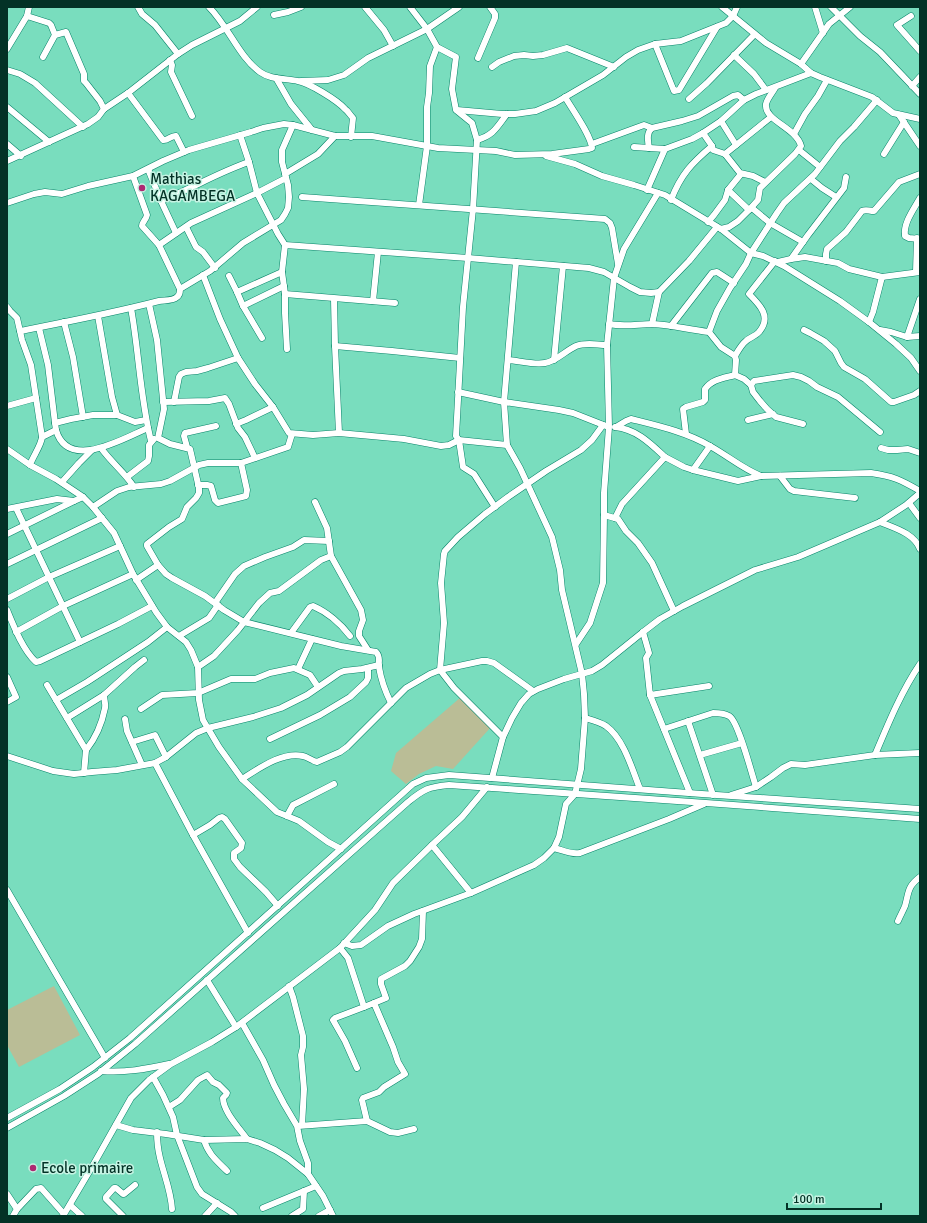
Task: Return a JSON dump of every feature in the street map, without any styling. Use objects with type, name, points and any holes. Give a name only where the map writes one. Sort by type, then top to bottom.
[{"type":"street","points":[[7,49],[27,16],[29,7]]},
{"type":"street","points":[[138,7],[142,14],[155,25],[178,54]]},
{"type":"street","points":[[209,7],[227,29],[250,63],[264,74],[276,78],[299,81],[328,80],[336,78],[356,67],[368,58],[426,29],[456,8]]},
{"type":"street","points":[[7,162],[83,126],[98,117],[104,109],[128,93],[178,54],[192,45],[227,29],[244,19],[256,7]]},
{"type":"street","points":[[274,15],[301,7]]},
{"type":"street","points":[[410,7],[438,47],[456,56],[452,89],[456,110],[472,123],[477,140],[474,210],[468,258],[460,358],[456,436],[459,440],[463,467],[474,474],[495,507]]},
{"type":"street","points":[[478,58],[495,18],[495,14],[490,7]]},
{"type":"street","points":[[722,7],[754,35],[801,64],[812,73],[872,97],[891,112],[920,119]]},
{"type":"street","points":[[456,110],[507,114],[536,111],[554,103],[603,75],[634,52],[655,44],[681,41],[726,23],[733,16],[737,7]]},
{"type":"street","points":[[815,7],[823,33]]},
{"type":"street","points":[[831,7],[860,36],[880,52],[920,94]]},
{"type":"street","points":[[801,64],[829,24],[850,7]]},
{"type":"street","points":[[367,8],[384,30],[393,46]]},
{"type":"street","points":[[27,16],[49,23],[55,35]]},
{"type":"street","points":[[911,16],[897,25],[920,51]]},
{"type":"street","points":[[655,44],[674,91],[679,90],[717,27]]},
{"type":"street","points":[[44,57],[55,35],[66,32],[84,74],[84,81],[97,97],[104,109]]},
{"type":"street","points":[[689,99],[707,83],[754,35]]},
{"type":"street","points":[[419,205],[427,146],[427,107],[430,66],[438,47]]},
{"type":"street","points":[[492,68],[499,62],[514,56],[543,55],[566,48],[570,48],[614,67]]},
{"type":"street","points":[[734,55],[754,74],[766,90]]},
{"type":"street","points":[[170,60],[172,65],[171,72],[192,116]]},
{"type":"street","points":[[7,70],[24,76],[35,83],[83,126]]},
{"type":"street","points":[[634,147],[666,149],[703,133],[721,122],[744,100],[812,73]]},
{"type":"street","points":[[912,86],[920,77]]},
{"type":"street","points":[[276,78],[291,104],[312,130]]},
{"type":"street","points":[[794,134],[827,80]]},
{"type":"street","points":[[299,81],[333,99],[345,109],[353,118],[351,137]]},
{"type":"street","points":[[652,324],[659,292],[719,228],[729,227],[738,221],[750,209],[758,200],[759,190],[799,150],[801,144],[794,134],[771,117],[766,108],[766,104],[775,88]]},
{"type":"street","points":[[128,93],[163,140],[176,136],[184,152]]},
{"type":"street","points":[[7,203],[34,194],[45,192],[62,194],[88,186],[133,176],[184,152],[273,125],[293,125],[335,136],[372,136],[438,148],[496,151],[514,155],[540,155],[586,150],[592,148],[592,144],[644,125],[652,128],[698,116],[733,96],[738,95],[744,100]]},
{"type":"street","points":[[565,97],[592,144]]},
{"type":"street","points":[[709,332],[717,311],[746,264],[751,253],[784,203],[811,179],[840,141],[877,100]]},
{"type":"street","points":[[7,107],[49,142]]},
{"type":"street","points":[[477,140],[492,133],[507,114]]},
{"type":"street","points":[[899,115],[920,146]]},
{"type":"street","points":[[725,154],[771,117]]},
{"type":"street","points":[[721,122],[736,145]]},
{"type":"street","points":[[884,154],[904,122]]},
{"type":"street","points":[[180,289],[215,268],[243,243],[281,220],[288,208],[289,197],[282,162],[282,150],[293,125]]},
{"type":"street","points":[[649,148],[648,136],[649,130],[652,128]]},
{"type":"street","points":[[703,133],[713,150],[725,154],[741,174],[753,176],[766,182]]},
{"type":"street","points":[[240,135],[257,193],[285,245],[282,272],[285,294],[287,349]]},
{"type":"street","points":[[159,245],[191,223],[257,193],[286,176],[318,154],[335,136]]},
{"type":"street","points":[[7,144],[21,156]]},
{"type":"street","points":[[671,200],[678,182],[695,161],[712,146]]},
{"type":"street","points":[[647,190],[666,149]]},
{"type":"street","points":[[799,150],[820,167]]},
{"type":"street","points":[[540,155],[575,164],[602,176],[658,193],[671,200],[719,228],[751,253],[776,262],[840,301],[880,330],[912,358],[920,371]]},
{"type":"street","points":[[161,201],[233,167],[249,162]]},
{"type":"street","points":[[148,168],[157,192],[176,233]]},
{"type":"street","points":[[708,222],[725,200],[728,190],[741,174]]},
{"type":"street","points":[[826,260],[827,249],[846,232],[862,211],[874,211],[899,182],[920,174]]},
{"type":"street","points":[[20,331],[98,316],[176,298],[179,295],[180,289],[159,245],[142,226],[147,215],[133,176]]},
{"type":"street","points":[[792,259],[844,188],[846,177]]},
{"type":"street","points":[[811,179],[836,197]]},
{"type":"street","points":[[728,190],[750,209],[770,223],[803,242]]},
{"type":"street","points":[[576,644],[590,623],[600,597],[603,583],[604,493],[609,427],[607,345],[614,278],[624,249],[658,193]]},
{"type":"street","points":[[302,196],[605,219],[610,223],[612,228],[618,266]]},
{"type":"street","points":[[735,375],[735,356],[745,341],[759,332],[765,319],[761,306],[749,294],[776,262],[805,257],[838,263],[849,269],[882,277],[918,272],[918,239],[905,236],[904,231],[920,198]]},
{"type":"street","points":[[186,227],[196,247],[203,252],[215,268]]},
{"type":"street","points":[[285,245],[589,268],[604,272],[640,292],[659,292]]},
{"type":"street","points":[[373,302],[378,252]]},
{"type":"street","points":[[342,945],[361,945],[388,926],[471,893],[534,865],[554,848],[560,837],[566,804],[576,794],[581,769],[585,718],[582,674],[562,590],[560,570],[552,537],[520,468],[507,445],[504,402],[516,262]]},
{"type":"street","points":[[554,360],[563,266]]},
{"type":"street","points":[[237,292],[282,272]]},
{"type":"street","points":[[671,326],[712,273],[717,272],[734,282]]},
{"type":"street","points":[[203,275],[222,324],[238,358],[255,384],[273,407],[289,433],[313,435],[339,433],[404,439],[441,446],[449,445],[459,440],[507,445]]},
{"type":"street","points":[[229,276],[243,306],[262,338]]},
{"type":"street","points":[[869,322],[882,277]]},
{"type":"street","points":[[243,306],[284,286]]},
{"type":"street","points":[[285,294],[395,304]]},
{"type":"street","points":[[334,299],[339,433]]},
{"type":"street","points":[[907,337],[920,299]]},
{"type":"street","points":[[127,477],[148,461],[148,448],[155,439],[163,416],[164,402],[157,340],[149,304]]},
{"type":"street","points":[[7,306],[10,312],[17,318],[31,365],[42,437],[42,441],[30,465]]},
{"type":"street","points":[[131,308],[136,334],[148,428],[155,439],[187,448]]},
{"type":"street","points":[[98,316],[111,392],[117,415]]},
{"type":"street","points":[[64,322],[74,357],[83,417]]},
{"type":"street","points":[[609,324],[630,326],[652,324],[709,332],[721,347],[735,356]]},
{"type":"street","points":[[39,328],[48,365],[56,430],[59,439],[70,448],[84,451],[101,448],[148,428]]},
{"type":"street","points":[[804,330],[824,341],[835,351],[844,367],[865,379],[891,402],[914,395],[920,391]]},
{"type":"street","points":[[880,330],[907,337],[920,336]]},
{"type":"street","points":[[508,360],[541,364],[554,360],[579,345],[607,345]]},
{"type":"street","points":[[335,346],[392,350],[460,358]]},
{"type":"street","points":[[174,402],[179,377],[181,374],[208,368],[238,358]]},
{"type":"street","points":[[686,434],[683,409],[705,400],[705,389],[710,383],[718,379],[735,375],[744,379],[751,385],[753,392],[773,414],[784,420],[803,424]]},
{"type":"street","points":[[751,385],[754,381],[793,375],[801,377],[838,397],[880,432]]},
{"type":"street","points":[[458,392],[504,402],[559,410],[579,415],[609,427],[616,426],[631,419],[668,428],[686,434],[710,446],[761,476]]},
{"type":"street","points":[[7,406],[36,398]]},
{"type":"street","points":[[164,402],[210,401],[225,398],[229,404],[236,424],[245,437],[255,458]]},
{"type":"street","points":[[236,424],[273,407]]},
{"type":"street","points":[[748,420],[773,414]]},
{"type":"street","points":[[55,423],[93,415],[117,415],[134,422],[146,420]]},
{"type":"street","points":[[503,737],[454,688],[440,670],[444,623],[441,583],[444,554],[458,537],[517,490],[580,450],[592,440],[603,425]]},
{"type":"street","points":[[216,426],[184,434],[187,448],[190,450],[199,491],[196,498],[187,507],[182,519],[147,544],[158,565],[172,578],[244,622],[341,646],[368,650],[378,654],[384,690],[391,703]]},
{"type":"street","points":[[492,778],[503,737],[521,703],[525,697],[533,691],[597,668],[643,632],[674,611],[755,570],[798,557],[880,522],[909,503],[920,492],[898,478],[886,475],[858,473],[761,476],[738,481],[684,467],[664,456],[642,436],[626,428],[616,426]]},
{"type":"street","points":[[42,437],[56,430]]},
{"type":"street","points":[[93,507],[117,491],[134,487],[161,484],[170,481],[194,467],[208,463],[241,463],[288,447],[292,434]]},
{"type":"street","points":[[693,470],[710,446]]},
{"type":"street","points":[[101,448],[134,487]]},
{"type":"street","points":[[881,448],[888,450],[908,449],[920,453]]},
{"type":"street","points":[[7,449],[30,465],[62,482],[83,497],[114,532],[135,577],[152,606],[167,627],[189,646],[198,667],[198,693],[201,713],[219,746],[242,779],[273,810],[299,821],[328,842],[341,849]]},
{"type":"street","points":[[62,482],[93,449]]},
{"type":"street","points":[[615,518],[622,504],[664,456]]},
{"type":"street","points":[[198,485],[211,486],[215,500],[218,503],[246,496],[248,490],[241,463]]},
{"type":"street","points":[[780,476],[790,489],[794,491],[854,498]]},
{"type":"street","points":[[7,534],[83,497]]},
{"type":"street","points":[[7,509],[57,499],[74,501]]},
{"type":"street","points":[[315,502],[327,528],[331,556],[361,610],[364,620],[359,631],[359,636],[368,650]]},
{"type":"street","points":[[909,503],[920,518]]},
{"type":"street","points":[[16,508],[80,642]]},
{"type":"street","points":[[604,515],[615,518],[638,542],[652,563],[674,611]]},
{"type":"street","points":[[7,564],[102,518]]},
{"type":"street","points":[[880,522],[907,534],[915,541],[920,549]]},
{"type":"street","points":[[179,636],[209,618],[235,574],[244,566],[293,547],[304,540],[329,541]]},
{"type":"street","points":[[7,599],[120,546]]},
{"type":"street","points":[[198,667],[214,656],[259,603],[270,593],[279,592],[321,560],[331,556]]},
{"type":"street","points":[[16,632],[63,606],[135,577],[158,565]]},
{"type":"street","points":[[7,610],[16,632],[36,662],[118,624],[152,606]]},
{"type":"street","points":[[291,634],[310,607],[313,606],[343,627],[350,636]]},
{"type":"street","points":[[56,700],[87,682],[148,642],[167,627]]},
{"type":"street","points":[[643,632],[649,653],[646,658],[650,695],[690,793]]},
{"type":"street","points":[[298,669],[312,639]]},
{"type":"street","points":[[68,718],[104,695],[135,666],[144,660]]},
{"type":"street","points":[[242,779],[260,768],[286,756],[302,755],[317,762],[340,752],[347,747],[406,688],[440,670],[487,661],[494,663],[533,691]]},
{"type":"street","points":[[875,755],[902,695],[920,664]]},
{"type":"street","points":[[7,756],[53,771],[74,774],[117,770],[155,763],[166,757],[196,733],[208,728],[281,708],[307,696],[339,673],[379,665]]},
{"type":"street","points":[[141,709],[162,695],[198,693],[231,679],[255,679],[270,673],[294,668],[310,675],[318,687]]},
{"type":"street","points":[[270,739],[320,715],[350,697],[366,682],[368,678],[368,668]]},
{"type":"street","points":[[7,677],[16,697],[7,702]]},
{"type":"street","points":[[47,685],[86,750],[84,773]]},
{"type":"street","points":[[650,695],[708,686]]},
{"type":"street","points":[[86,750],[93,742],[106,707],[104,695]]},
{"type":"street","points":[[664,729],[713,713],[730,716],[734,721],[756,787]]},
{"type":"street","points":[[585,718],[604,724],[612,731],[623,748],[640,789]]},
{"type":"street","points":[[125,719],[127,731],[142,765]]},
{"type":"street","points":[[688,721],[713,795]]},
{"type":"street","points":[[132,742],[155,735],[166,757]]},
{"type":"street","points":[[700,754],[742,743]]},
{"type":"street","points":[[728,796],[756,787],[791,764],[805,765],[875,755],[920,753]]},
{"type":"street","points":[[155,763],[248,933]]},
{"type":"street","points":[[7,1118],[60,1089],[105,1058],[130,1038],[419,780],[449,774],[578,785],[920,809]]},
{"type":"street","points":[[287,816],[293,805],[334,784]]},
{"type":"street","points":[[7,1128],[64,1096],[101,1071],[135,1044],[408,802],[422,791],[435,786],[448,784],[920,819]]},
{"type":"street","points":[[13,1216],[17,1209],[36,1189],[41,1188],[64,1215],[131,1098],[153,1077],[171,1064],[212,1042],[242,1023],[342,945],[375,910],[393,884],[462,817],[487,787]]},
{"type":"street","points":[[554,848],[572,854],[580,853],[669,819],[706,803]]},
{"type":"street","points":[[193,834],[210,825],[220,817],[226,819],[242,843],[241,848],[234,853],[234,859],[278,906]]},
{"type":"street","points":[[432,845],[471,893]]},
{"type":"street","points":[[898,921],[904,908],[908,890],[920,877]]},
{"type":"street","points":[[7,890],[105,1058]]},
{"type":"street","points":[[357,1068],[348,1048],[333,1022],[333,1019],[386,998],[381,984],[381,979],[408,964],[419,947],[422,939],[423,911]]},
{"type":"street","points":[[342,945],[348,958],[364,1007]]},
{"type":"street","points":[[207,980],[236,1027]]},
{"type":"street","points":[[289,986],[302,1036],[303,1047],[301,1055],[304,1089],[300,1141],[308,1163],[308,1174]]},
{"type":"street","points":[[171,1002],[177,1007]]},
{"type":"street","points":[[367,1121],[362,1100],[363,1098],[379,1092],[384,1087],[405,1074],[398,1062],[388,1033],[374,1003]]},
{"type":"street","points":[[242,1023],[264,1060],[274,1085],[284,1104],[300,1126]]},
{"type":"street","points":[[101,1071],[116,1072],[137,1070],[171,1064]]},
{"type":"street","points":[[169,1107],[180,1100],[198,1080],[207,1075],[213,1082],[226,1091],[223,1101],[228,1112],[247,1139]]},
{"type":"street","points":[[153,1077],[169,1107],[175,1123],[177,1135],[197,1187],[202,1194],[235,1216]]},
{"type":"street","points":[[300,1126],[367,1121],[390,1132],[398,1133],[414,1129]]},
{"type":"street","points":[[116,1125],[134,1130],[157,1132],[204,1140],[247,1139],[260,1143],[288,1158],[308,1174],[330,1210],[332,1216]]},
{"type":"street","points":[[157,1132],[159,1153],[172,1200],[172,1208]]},
{"type":"street","points":[[204,1140],[211,1156],[227,1171]]},
{"type":"street","points":[[123,1216],[106,1199],[106,1197],[114,1188],[124,1194],[135,1185]]},
{"type":"street","points":[[263,1208],[316,1186]]},
{"type":"street","points":[[292,1216],[303,1209],[304,1191]]},
{"type":"street","points":[[7,1194],[17,1209]]},
{"type":"street","points":[[204,1216],[217,1203]]},
{"type":"street","points":[[70,1205],[82,1216]]},
{"type":"street","points":[[319,1216],[330,1210]]},
{"type":"green space","points":[[461,697],[491,727],[453,769],[436,766],[419,774],[406,784],[391,771],[396,753]]},
{"type":"green space","points":[[54,986],[80,1035],[19,1067],[7,1045],[7,1010]]},
{"type":"place","name":"Mathias KAGAMBEGA","points":[[142,188]]},
{"type":"place","name":"Ecole primaire","points":[[33,1168]]}]
